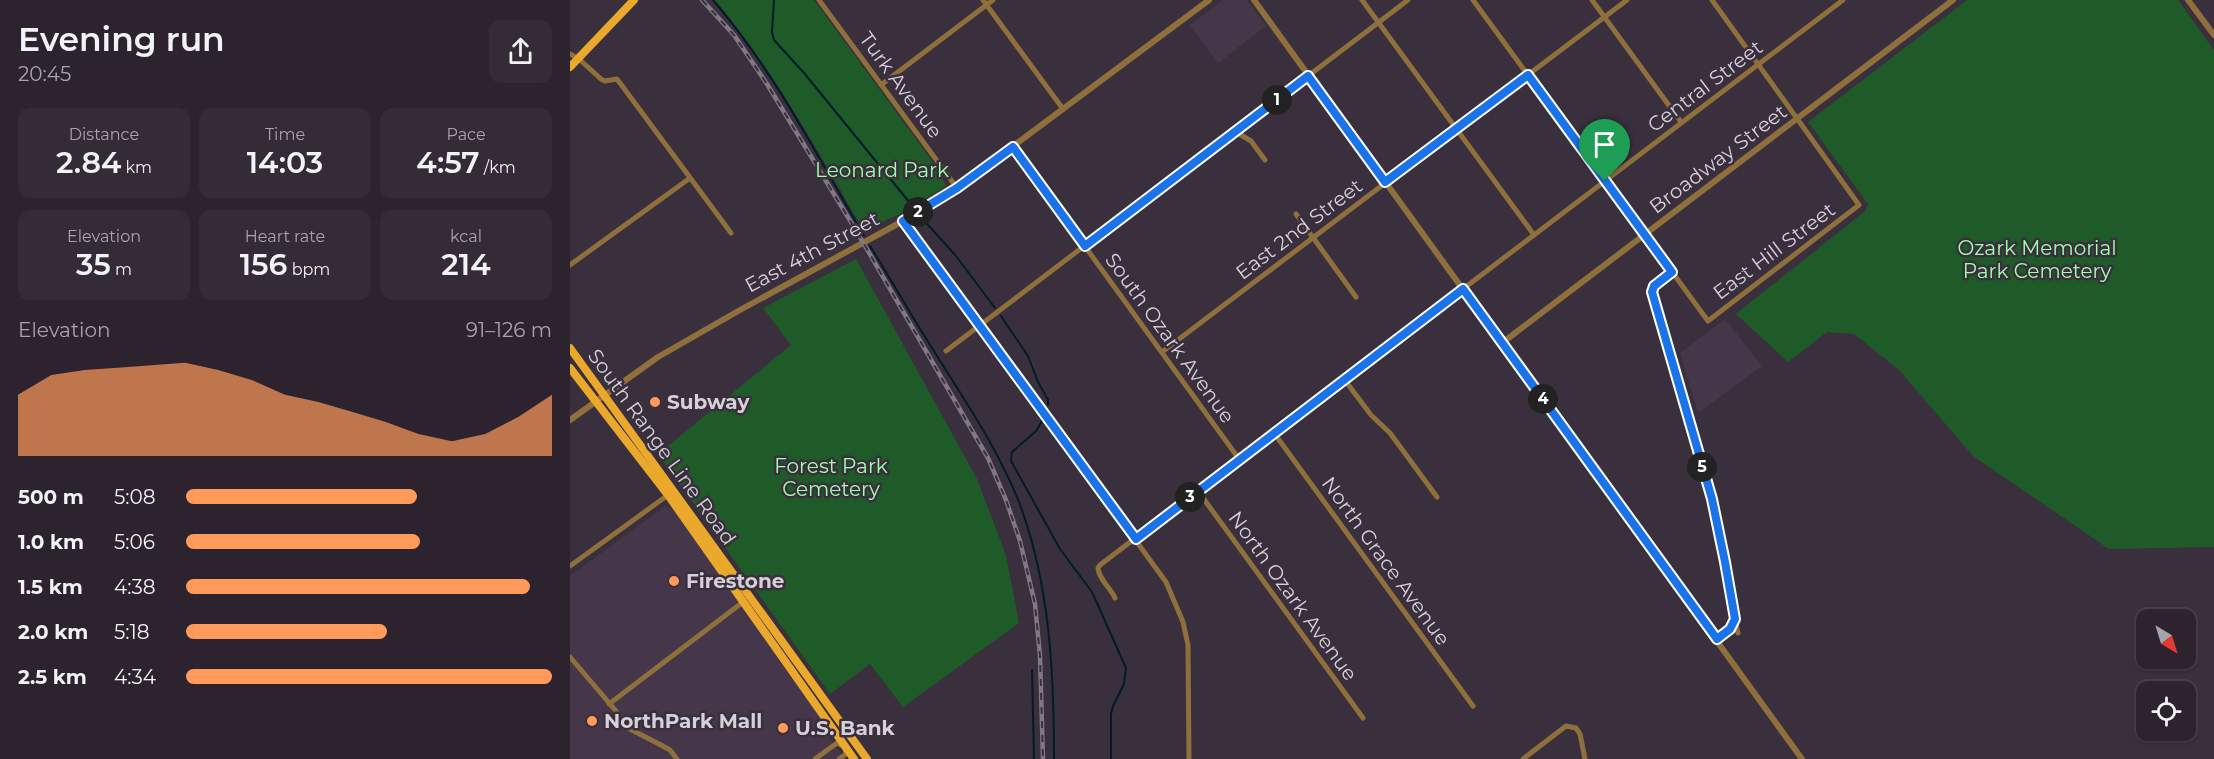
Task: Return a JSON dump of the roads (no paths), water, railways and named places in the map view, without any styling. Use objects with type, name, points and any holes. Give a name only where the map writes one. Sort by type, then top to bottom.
[{"type":"main road","points":[[570,67],[634,0]]},
{"type":"main road","name":"South Range Line Road","points":[[570,348],[867,759]]},
{"type":"main road","name":"South Range Line Road","points":[[570,368],[668,495],[854,759]]},
{"type":"street","name":"Turk Avenue","points":[[819,0],[957,188]]},
{"type":"street","points":[[881,85],[985,3],[993,0]]},
{"type":"street","name":"East 4th Street","points":[[570,420],[603,394],[665,352],[903,221],[957,188],[1209,0]]},
{"type":"street","points":[[1254,0],[1802,759]]},
{"type":"street","points":[[1362,0],[1534,235]]},
{"type":"street","points":[[946,351],[1408,0]]},
{"type":"street","points":[[1473,0],[1672,272],[1654,286],[1652,292],[1712,499],[1738,633]]},
{"type":"street","points":[[1592,0],[1681,122]]},
{"type":"street","name":"East 2nd Street","points":[[1162,352],[1627,0]]},
{"type":"street","points":[[1712,0],[1797,119]]},
{"type":"street","points":[[1832,0],[1836,6]]},
{"type":"street","name":"Central Street","points":[[1115,598],[1112,590],[1100,576],[1098,568],[1843,0]]},
{"type":"street","name":"Broadway Street","points":[[1502,343],[1952,0]]},
{"type":"street","points":[[2198,0],[2190,2],[2214,35]]},
{"type":"street","points":[[985,3],[1063,109]]},
{"type":"street","points":[[570,54],[601,79],[605,81],[617,79],[731,233]]},
{"type":"street","name":"East Hill Street","points":[[1672,272],[1708,321],[1859,205],[1797,119]]},
{"type":"street","points":[[1236,132],[1251,141],[1265,160]]},
{"type":"street","name":"South Ozark Avenue","points":[[1013,147],[1239,459]]},
{"type":"street","points":[[570,265],[690,178]]},
{"type":"street","points":[[1296,214],[1356,297]]},
{"type":"street","points":[[903,221],[1166,582],[1183,622],[1188,645],[1189,759]]},
{"type":"street","points":[[1344,380],[1371,415],[1390,433],[1437,497]]},
{"type":"street","name":"North Grace Avenue","points":[[1274,433],[1473,706]]},
{"type":"street","name":"North Ozark Avenue","points":[[1198,491],[1363,718]]},
{"type":"street","points":[[570,566],[668,495]]},
{"type":"street","points":[[609,704],[743,602]]},
{"type":"street","points":[[1717,639],[1731,627],[1735,617]]},
{"type":"street","points":[[570,657],[624,726],[670,750],[677,759]]},
{"type":"street","points":[[1527,758],[1566,726],[1570,726],[1576,728],[1580,734],[1585,759]]},
{"type":"street","points":[[815,759],[837,743],[845,747],[846,754],[839,759]]},
{"type":"waterway","points":[[713,0],[756,55],[812,144],[864,236]]},
{"type":"waterway","points":[[774,0],[772,32],[774,40],[804,73],[914,208]]},
{"type":"waterway","points":[[921,217],[956,256],[995,308]]},
{"type":"waterway","points":[[870,246],[980,425],[1001,462],[1019,502],[1038,565],[1044,597],[1053,694],[1054,759]]},
{"type":"waterway","points":[[1001,316],[1028,356],[1048,400],[1048,405]]},
{"type":"waterway","points":[[1042,421],[1036,431],[1012,452],[1011,461],[1060,549],[1092,592],[1126,668],[1124,684],[1111,714],[1111,759]]},
{"type":"waterway","points":[[1032,670],[1034,759]]},
{"type":"railway","points":[[702,0],[734,35],[767,84],[857,232],[988,458],[1020,541],[1035,604],[1040,656],[1043,759]]},
{"type":"place","name":"Subway","points":[[655,402]]},
{"type":"place","name":"Firestone","points":[[674,581]]},
{"type":"place","name":"NorthPark Mall","points":[[592,721]]},
{"type":"place","name":"U.S. Bank","points":[[783,728]]},
{"type":"park label","name":"Leonard Park","points":[[882,170]]},
{"type":"park label","name":"Ozark Memorial Park Cemetery","points":[[2037,260]]},
{"type":"park label","name":"Forest Park Cemetery","points":[[831,478]]}]
